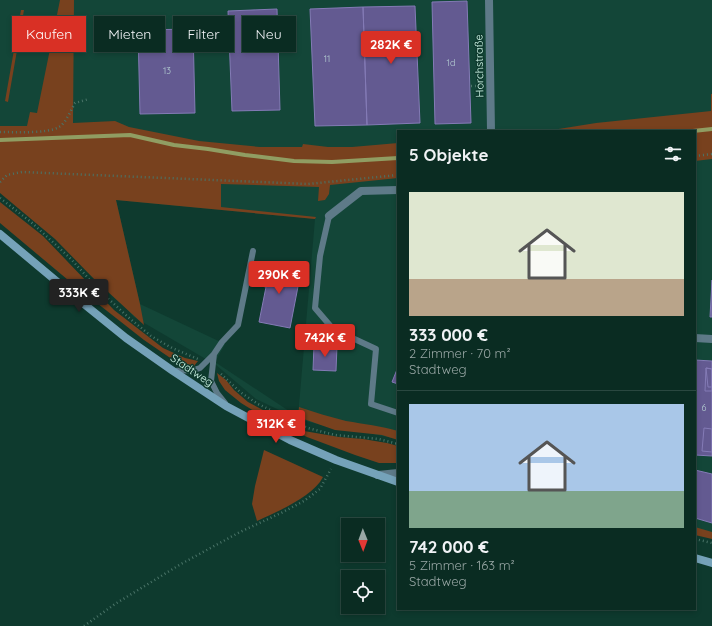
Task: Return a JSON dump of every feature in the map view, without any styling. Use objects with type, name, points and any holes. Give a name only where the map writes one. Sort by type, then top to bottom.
[{"type":"main road","name":"Stadtweg","points":[[0,234],[126,338],[226,406],[290,440],[336,460],[397,482]]},
{"type":"main road","points":[[696,558],[712,563]]},
{"type":"street","name":"Horchstraße","points":[[489,0],[491,130]]},
{"type":"street","points":[[329,216],[361,191],[397,190]]},
{"type":"street","points":[[696,338],[712,339]]},
{"type":"street","points":[[378,475],[397,473]]},
{"type":"lane","points":[[329,216],[320,256],[315,308],[333,329],[376,349],[371,404],[397,413]]},
{"type":"lane","points":[[173,371],[194,370],[200,368],[214,354],[222,342],[238,325],[253,251]]},
{"type":"lane","points":[[214,354],[211,381],[226,406]]},
{"type":"path","points":[[0,132],[47,131],[60,126],[66,119],[75,103],[89,99]]},
{"type":"path","points":[[696,156],[712,154]]},
{"type":"path","points":[[0,182],[8,175],[22,172],[308,184],[397,176]]},
{"type":"path","points":[[0,198],[37,227],[70,257],[100,291],[128,318],[152,336],[172,348],[197,358],[205,363]]},
{"type":"path","points":[[213,368],[240,392],[258,404],[308,428],[335,435],[379,439],[397,444]]},
{"type":"path","points":[[84,626],[115,604],[181,564],[240,532],[304,501],[320,489],[336,460]]},
{"type":"path","points":[[696,538],[712,543]]},
{"type":"shaded area","points":[[0,0],[712,0],[712,536],[696,532],[696,130],[397,130],[397,439],[337,429],[298,419],[256,399],[216,365],[134,317],[59,233],[0,188]],"holes":[[[116,200],[315,219],[298,417],[215,362],[225,344],[140,304]]]},
{"type":"shaded area","points":[[60,0],[74,0],[74,16],[57,16]]},
{"type":"shaded area","points":[[21,10],[24,10],[23,16],[20,16]]},
{"type":"shaded area","points":[[14,52],[17,52],[8,102],[5,101]]},
{"type":"shaded area","points":[[49,52],[74,52],[73,123],[115,121],[129,127],[199,141],[260,147],[302,147],[303,144],[328,147],[352,147],[397,143],[397,178],[330,185],[329,194],[325,200],[318,201],[319,187],[221,184],[221,207],[316,217],[315,219],[116,200],[144,325],[95,280],[55,239],[0,193],[0,126],[27,126],[30,112],[37,113]]},
{"type":"shaded area","points":[[712,94],[712,159],[696,161],[696,130],[552,130],[596,123],[711,111]]},
{"type":"shaded area","points":[[0,202],[43,236],[114,310],[163,348],[185,358],[198,361],[194,366],[182,366],[144,340],[74,285],[0,223]]},
{"type":"shaded area","points":[[217,373],[248,402],[304,431],[339,437],[363,439],[397,446],[397,463],[379,463],[307,437],[262,416],[241,403],[225,390],[219,381]]},
{"type":"shaded area","points":[[299,407],[346,421],[379,426],[397,431],[397,440],[382,435],[335,430],[298,417]]},
{"type":"shaded area","points":[[264,450],[323,477],[311,491],[303,497],[257,521],[252,504]]},
{"type":"shaded area","points":[[696,527],[712,532],[712,539],[696,535]]},
{"type":"building","points":[[467,1],[471,123],[435,124],[432,2]]},
{"type":"building","points":[[415,6],[420,123],[367,125],[363,7]]},
{"type":"building","points":[[363,7],[367,125],[315,126],[310,9]]},
{"type":"building","points":[[277,9],[277,16],[242,16],[242,52],[278,52],[280,110],[232,111],[230,52],[234,52],[234,16],[228,16],[228,11]]},
{"type":"building","points":[[173,29],[173,52],[194,52],[195,113],[140,114],[139,52],[165,52],[165,30]]},
{"type":"building","points":[[265,263],[301,271],[290,328],[259,322],[266,287],[261,286]]},
{"type":"building","points":[[712,280],[712,317],[710,317]]},
{"type":"building","points":[[314,345],[337,346],[336,371],[313,370]]},
{"type":"building","points":[[696,360],[712,361],[712,456],[696,455]]},
{"type":"building","points":[[706,368],[712,369],[712,391],[705,391]]},
{"type":"building","points":[[706,368],[712,369],[712,387],[708,387]]},
{"type":"building","points":[[397,370],[397,384],[392,382]]},
{"type":"building","points":[[704,428],[712,429],[712,452],[702,451]]},
{"type":"building","points":[[696,470],[712,474],[712,523],[696,518]]},
{"type":"waterway","points":[[696,131],[712,129]]},
{"type":"waterway","points":[[0,140],[130,135],[174,145],[294,161],[332,162],[397,158]]}]
